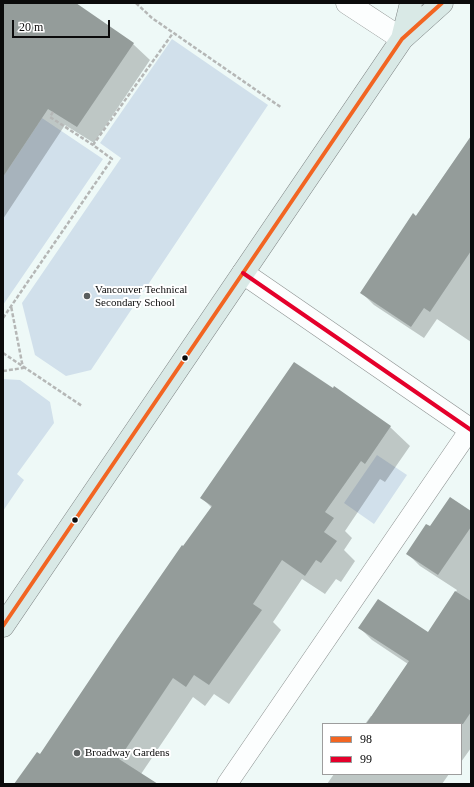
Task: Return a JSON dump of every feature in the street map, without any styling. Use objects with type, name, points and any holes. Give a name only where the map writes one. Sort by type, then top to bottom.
[{"type":"main road","points":[[402,39],[411,3]]},
{"type":"main road","points":[[3,626],[402,39],[442,3]]},
{"type":"street","points":[[347,3],[402,39]]},
{"type":"street","points":[[243,273],[471,429]]},
{"type":"lane","points":[[227,784],[471,429]]},
{"type":"path","points":[[136,3],[152,18],[282,108]]},
{"type":"path","points":[[93,145],[173,33]]},
{"type":"path","points":[[3,318],[112,159],[50,117],[53,112]]},
{"type":"path","points":[[11,306],[23,368]]},
{"type":"path","points":[[3,353],[23,368],[82,406]]},
{"type":"path","points":[[3,371],[23,368]]},
{"type":"shaded area","points":[[172,39],[268,105],[91,370],[66,376],[35,355],[22,303],[121,158],[100,143]]},
{"type":"shaded area","points":[[42,118],[103,159],[3,305],[3,177]]},
{"type":"shaded area","points":[[3,379],[20,380],[50,402],[54,423],[17,474],[24,480],[3,511]]},
{"type":"shaded area","points":[[377,455],[407,475],[374,524],[344,503]]},
{"type":"building","points":[[3,3],[76,3],[134,43],[77,127],[48,109],[3,177]]},
{"type":"building","points":[[471,136],[471,251],[430,312],[424,308],[411,327],[360,293],[413,213],[416,216]]},
{"type":"building","points":[[294,362],[333,388],[334,386],[391,426],[365,464],[361,461],[325,512],[334,518],[324,532],[337,541],[321,563],[316,560],[305,576],[282,560],[253,604],[262,610],[209,685],[194,675],[186,687],[173,678],[119,759],[158,784],[14,784],[37,752],[40,754],[182,545],[183,546],[212,506],[200,498]]},
{"type":"building","points":[[450,497],[471,511],[471,527],[438,575],[406,554],[426,524],[430,526]]},
{"type":"building","points":[[455,591],[471,601],[471,712],[463,724],[367,723],[409,661],[358,628],[378,599],[428,632]]},
{"type":"transit line","name":"98","points":[[3,626],[402,39],[442,3]]},
{"type":"transit line","name":"99","points":[[243,273],[471,430]]},
{"type":"place","name":"Vancouver Technical Secondary School","points":[[87,296]]},
{"type":"place","name":"Broadway Gardens","points":[[77,753]]}]
